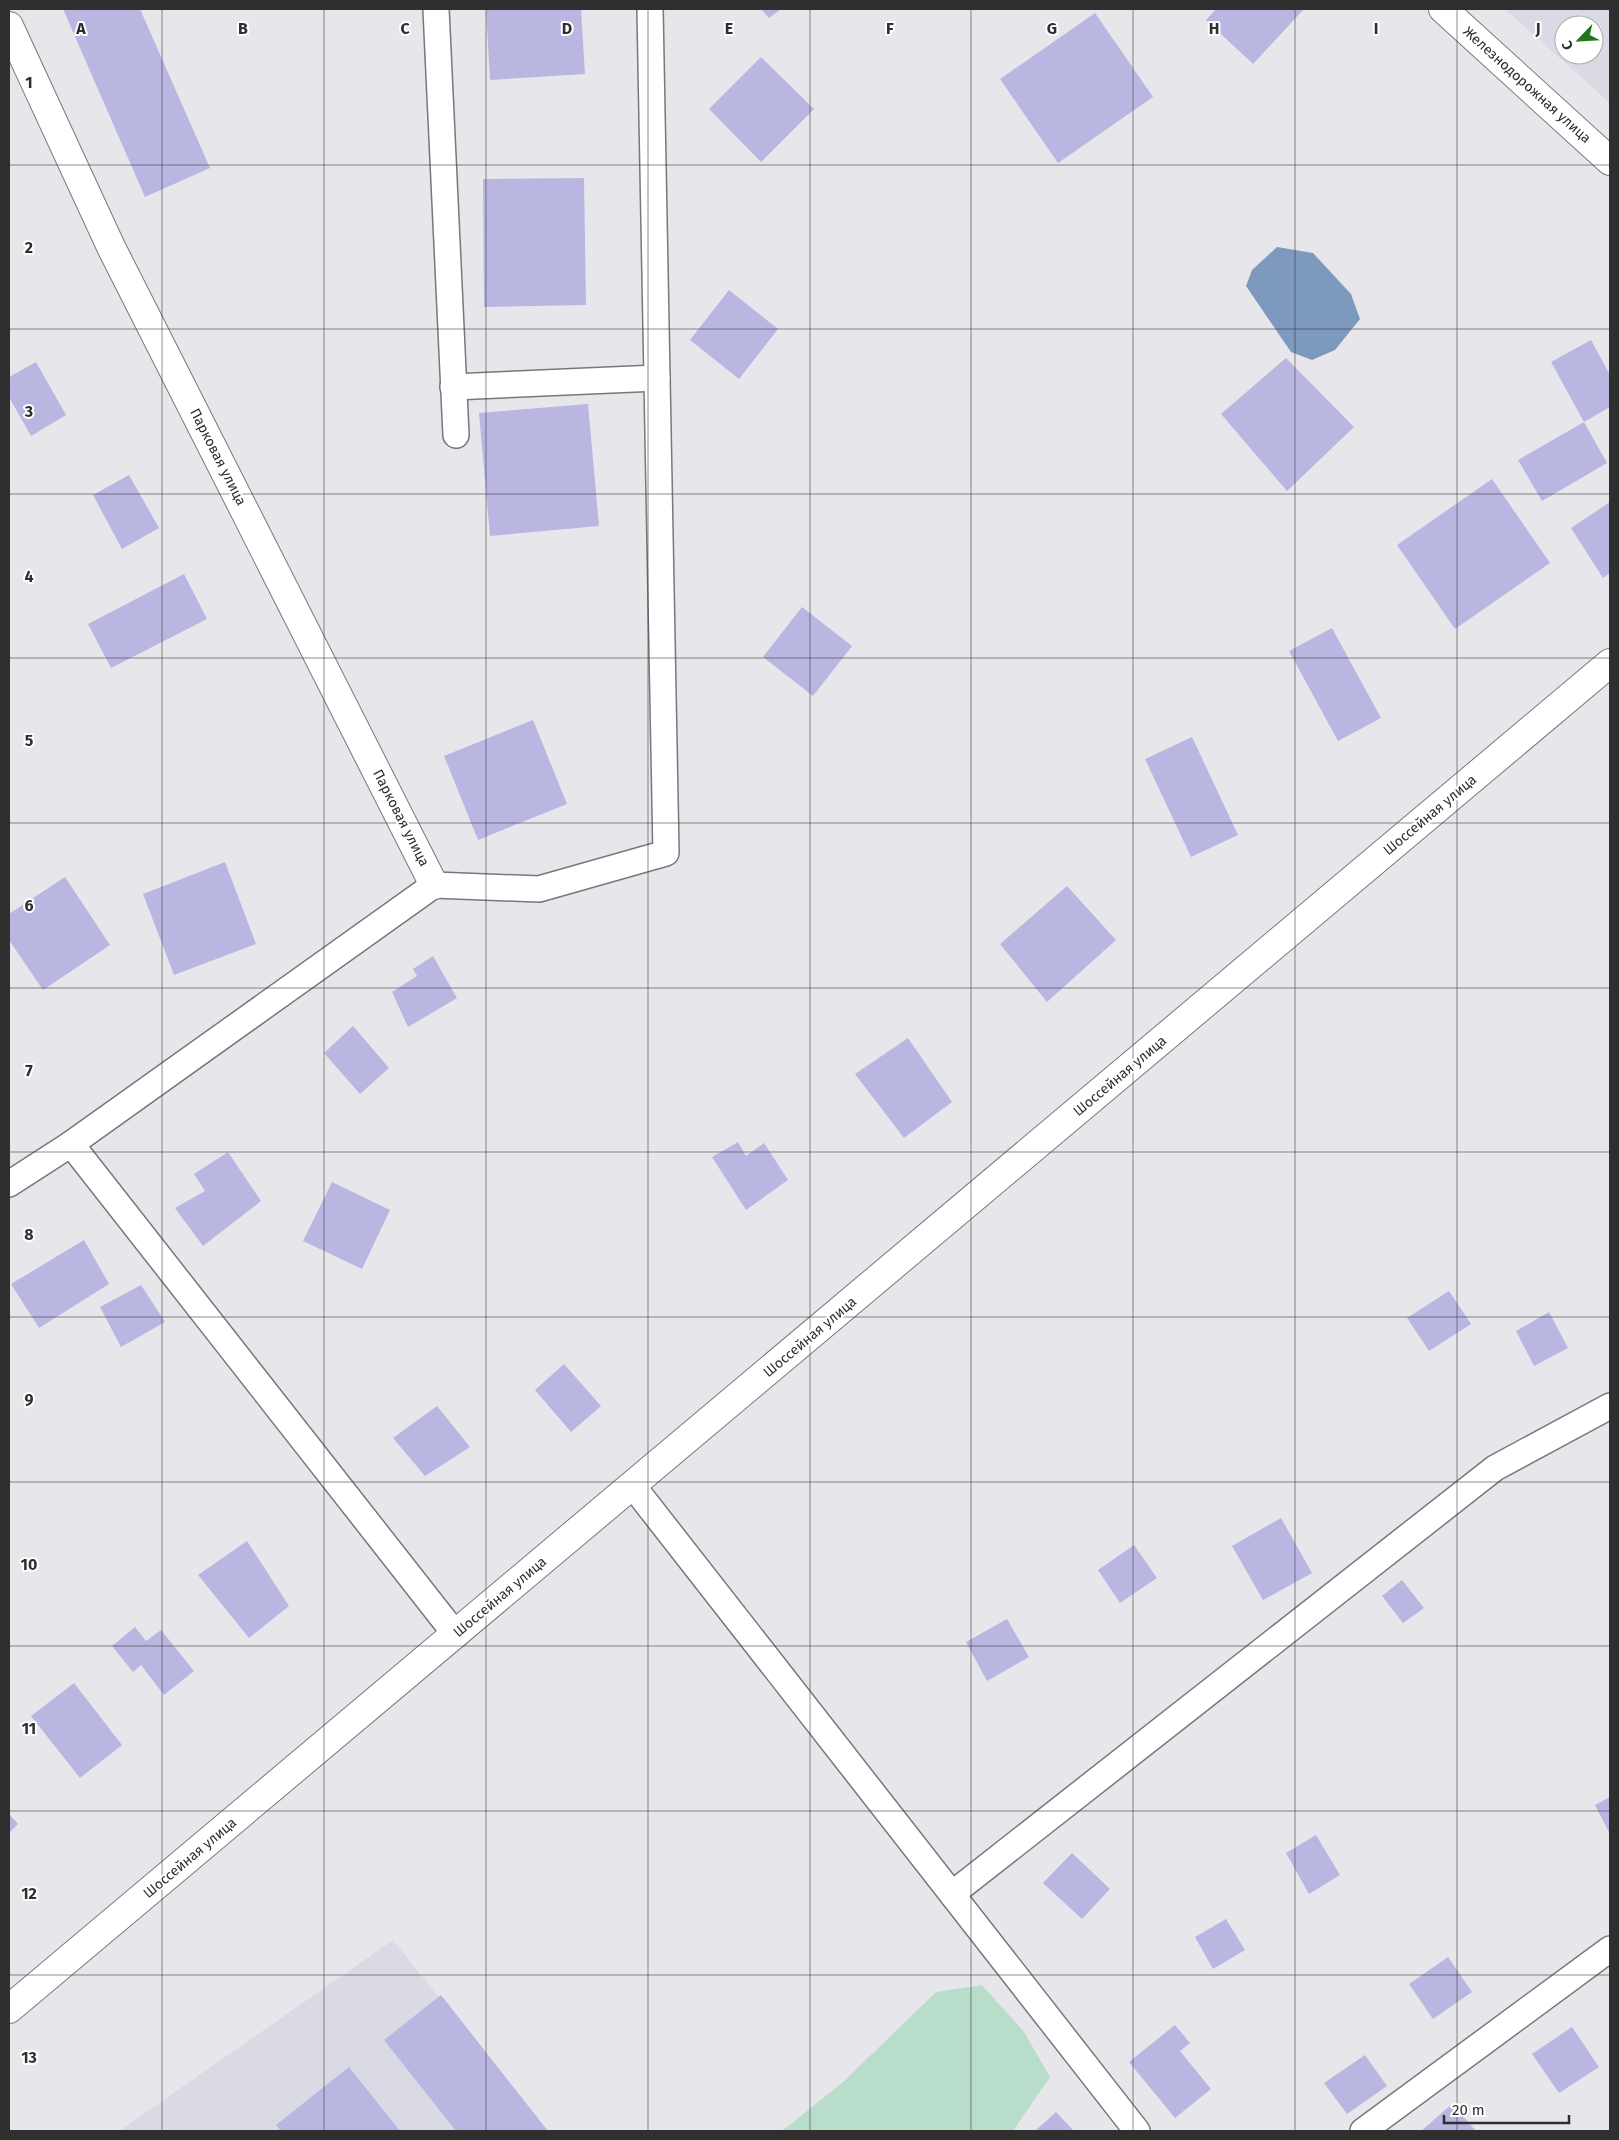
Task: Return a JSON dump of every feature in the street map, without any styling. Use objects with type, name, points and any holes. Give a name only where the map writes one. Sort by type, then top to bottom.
[{"type":"street","name":"Железнодорожная улица","points":[[1443,9],[1610,161]]},
{"type":"street","name":"Парковая улица","points":[[9,26],[111,247],[434,884]]},
{"type":"street","name":"Шоссейная улица","points":[[9,2009],[1610,663]]},
{"type":"lane","points":[[436,9],[456,435]]},
{"type":"lane","points":[[9,1184],[71,1144],[434,884],[539,889],[666,853],[650,9]]},
{"type":"lane","points":[[454,387],[657,378]]},
{"type":"lane","points":[[71,1144],[456,1634]]},
{"type":"lane","points":[[952,1894],[1495,1468],[1610,1406]]},
{"type":"lane","points":[[632,1486],[1137,2131]]},
{"type":"lane","points":[[1363,2131],[1610,1949]]},
{"type":"shaded area","points":[[1505,9],[1610,9],[1610,103],[1568,65],[1604,65],[1604,15],[1554,15],[1554,53]]},
{"type":"shaded area","points":[[393,1940],[546,2131],[119,2131]]},
{"type":"green space","points":[[982,1985],[1024,2032],[1050,2077],[1013,2131],[782,2131],[843,2082],[936,1992]]},
{"type":"water","points":[[1277,247],[1313,253],[1351,294],[1360,319],[1335,350],[1312,360],[1291,352],[1246,286],[1252,270]]},
{"type":"building","points":[[63,9],[140,9],[210,168],[145,197]]},
{"type":"building","points":[[486,9],[581,9],[585,74],[490,80]]},
{"type":"building","points":[[761,9],[781,9],[769,18]]},
{"type":"building","points":[[1216,9],[1304,9],[1253,64],[1206,20]]},
{"type":"building","points":[[1095,13],[1153,97],[1058,163],[1000,79]]},
{"type":"building","points":[[761,57],[814,109],[761,162],[709,109]]},
{"type":"building","points":[[584,178],[586,305],[484,307],[483,179]]},
{"type":"building","points":[[729,290],[778,329],[739,379],[690,340]]},
{"type":"building","points":[[1591,340],[1610,375],[1610,407],[1584,422],[1551,362]]},
{"type":"building","points":[[1286,358],[1354,427],[1287,491],[1221,414]]},
{"type":"building","points":[[36,362],[66,415],[31,436],[9,397],[9,377]]},
{"type":"building","points":[[588,404],[599,526],[490,536],[479,413]]},
{"type":"building","points":[[1584,422],[1607,463],[1542,501],[1518,460]]},
{"type":"building","points":[[129,475],[159,528],[122,549],[93,495]]},
{"type":"building","points":[[1492,479],[1550,563],[1455,629],[1397,545]]},
{"type":"building","points":[[1610,502],[1610,573],[1603,578],[1571,528]]},
{"type":"building","points":[[184,574],[207,619],[111,668],[88,624]]},
{"type":"building","points":[[802,607],[852,646],[813,696],[763,657]]},
{"type":"building","points":[[1332,628],[1381,718],[1338,741],[1289,651]]},
{"type":"building","points":[[533,720],[567,804],[478,840],[444,756]]},
{"type":"building","points":[[1192,737],[1238,835],[1191,857],[1145,759]]},
{"type":"building","points":[[225,862],[256,944],[174,975],[143,894]]},
{"type":"building","points":[[65,877],[110,945],[43,990],[9,940],[9,914]]},
{"type":"building","points":[[1067,886],[1116,940],[1047,1002],[1000,944]]},
{"type":"building","points":[[433,956],[457,998],[408,1027],[392,992],[417,976],[413,969]]},
{"type":"building","points":[[353,1026],[389,1068],[360,1094],[324,1053]]},
{"type":"building","points":[[908,1038],[952,1102],[904,1138],[855,1074]]},
{"type":"building","points":[[738,1142],[746,1156],[764,1143],[788,1180],[746,1210],[712,1157]]},
{"type":"building","points":[[228,1152],[261,1201],[203,1246],[175,1208],[205,1191],[194,1174]]},
{"type":"building","points":[[332,1182],[390,1210],[362,1269],[303,1241]]},
{"type":"building","points":[[84,1240],[109,1284],[39,1328],[11,1284]]},
{"type":"building","points":[[141,1285],[165,1322],[121,1347],[100,1307]]},
{"type":"building","points":[[1449,1291],[1471,1324],[1429,1351],[1407,1318]]},
{"type":"building","points":[[1549,1312],[1568,1348],[1534,1366],[1516,1331]]},
{"type":"building","points":[[564,1364],[601,1406],[571,1432],[535,1390]]},
{"type":"building","points":[[437,1406],[470,1447],[425,1476],[393,1438]]},
{"type":"building","points":[[1281,1518],[1312,1573],[1263,1600],[1232,1546]]},
{"type":"building","points":[[247,1541],[289,1606],[249,1638],[198,1575]]},
{"type":"building","points":[[1134,1545],[1157,1578],[1120,1603],[1098,1570]]},
{"type":"building","points":[[1402,1580],[1424,1608],[1403,1623],[1382,1596]]},
{"type":"building","points":[[1007,1619],[1029,1657],[987,1681],[966,1642]]},
{"type":"building","points":[[135,1627],[146,1641],[161,1630],[194,1671],[164,1695],[141,1665],[133,1672],[112,1646]]},
{"type":"building","points":[[74,1683],[122,1745],[80,1778],[31,1716]]},
{"type":"building","points":[[1610,1797],[1610,1834],[1595,1805]]},
{"type":"building","points":[[9,1814],[18,1824],[9,1833]]},
{"type":"building","points":[[1316,1835],[1340,1875],[1309,1894],[1286,1853]]},
{"type":"building","points":[[1072,1853],[1110,1889],[1082,1919],[1043,1883]]},
{"type":"building","points":[[1226,1919],[1245,1950],[1213,1969],[1195,1937]]},
{"type":"building","points":[[1448,1957],[1472,1992],[1433,2019],[1409,1984]]},
{"type":"building","points":[[441,1995],[548,2131],[456,2131],[384,2040]]},
{"type":"building","points":[[1175,2025],[1190,2043],[1180,2051],[1211,2089],[1175,2118],[1129,2062]]},
{"type":"building","points":[[1572,2027],[1599,2067],[1559,2093],[1532,2054]]},
{"type":"building","points":[[1365,2055],[1387,2086],[1347,2114],[1324,2083]]},
{"type":"building","points":[[349,2067],[400,2131],[281,2131],[276,2125]]},
{"type":"building","points":[[1452,2104],[1476,2131],[1421,2131]]},
{"type":"building","points":[[1056,2112],[1074,2131],[1035,2131]]}]
